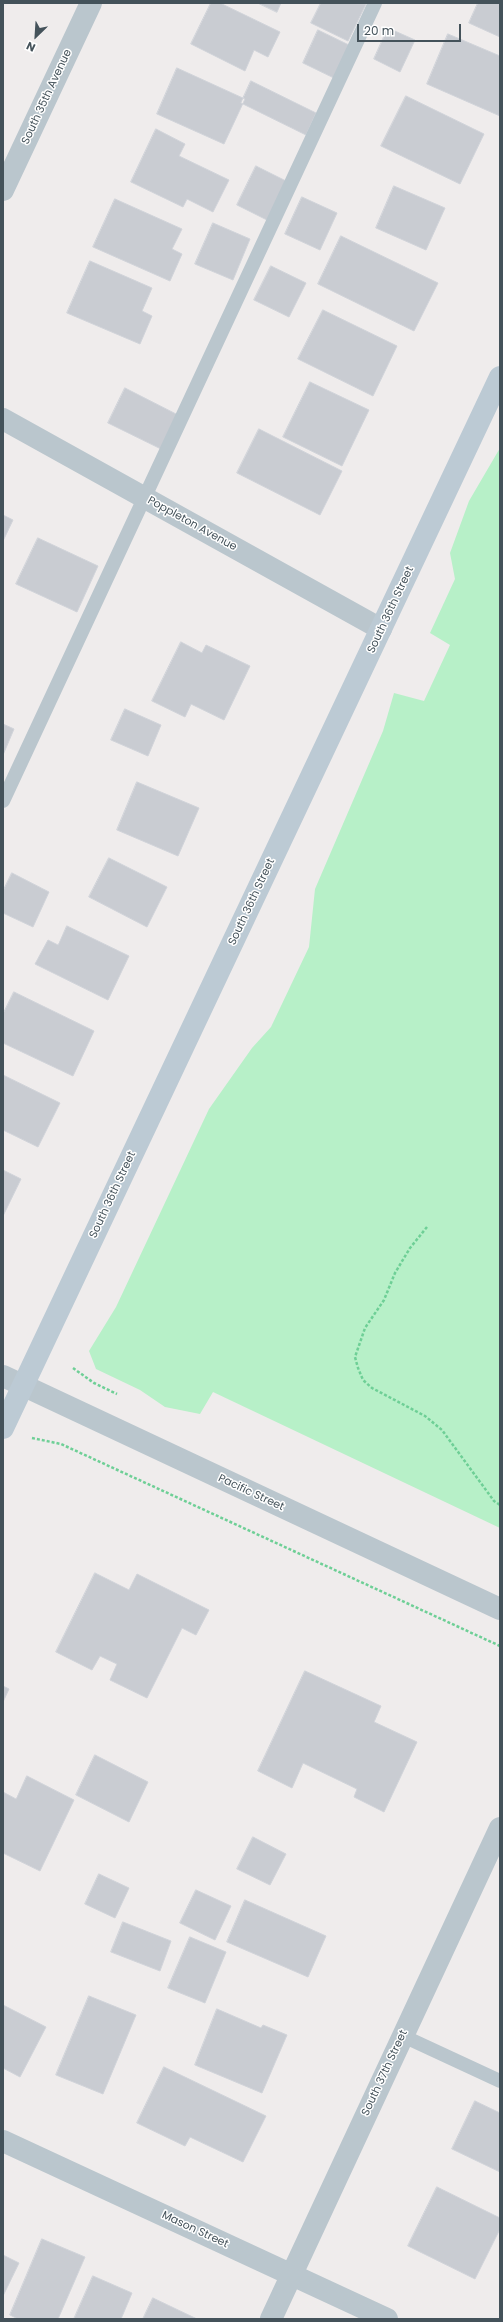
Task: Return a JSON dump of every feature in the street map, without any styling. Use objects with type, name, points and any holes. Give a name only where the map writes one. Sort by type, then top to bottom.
[{"type":"street","name":"South 35th Avenue","points":[[3,190],[91,3]]},
{"type":"street","name":"South 36th Street","points":[[3,1428],[500,377]]},
{"type":"street","name":"Poppleton Avenue","points":[[3,418],[382,629]]},
{"type":"street","name":"Pacific Street","points":[[3,1376],[500,1609]]},
{"type":"street","name":"South 37th Street","points":[[271,2319],[500,1828]]},
{"type":"street","name":"Mason Street","points":[[3,2141],[387,2319]]},
{"type":"lane","points":[[3,801],[375,3]]},
{"type":"lane","points":[[403,2036],[500,2081]]},
{"type":"path","points":[[427,1227],[410,1248],[395,1273],[384,1300],[365,1328],[355,1357],[363,1380],[372,1388],[425,1416],[442,1430],[494,1501],[500,1505]]},
{"type":"path","points":[[35,1439],[61,1444],[500,1646]]},
{"type":"green space","points":[[500,448],[500,1528],[213,1392],[200,1414],[165,1407],[140,1390],[96,1369],[89,1351],[116,1307],[209,1109],[252,1048],[271,1027],[309,947],[315,889],[383,731],[394,693],[424,701],[450,645],[430,633],[455,579],[450,553],[469,501]]},
{"type":"building","points":[[211,3],[220,3],[280,32],[268,57],[254,50],[245,71],[191,44]]},
{"type":"building","points":[[258,3],[281,3],[277,12]]},
{"type":"building","points":[[321,3],[366,4],[348,41],[311,23]]},
{"type":"building","points":[[478,3],[500,3],[500,37],[469,23]]},
{"type":"building","points":[[388,28],[415,40],[400,72],[374,59]]},
{"type":"building","points":[[318,30],[353,47],[338,80],[303,63]]},
{"type":"building","points":[[448,34],[500,56],[500,116],[427,84]]},
{"type":"building","points":[[177,68],[245,99],[224,144],[157,114]]},
{"type":"building","points":[[251,81],[316,113],[306,135],[241,103]]},
{"type":"building","points":[[406,96],[484,134],[460,184],[381,146]]},
{"type":"building","points":[[156,129],[185,144],[179,156],[229,180],[213,212],[187,199],[183,207],[131,182]]},
{"type":"building","points":[[256,166],[288,182],[269,221],[237,205]]},
{"type":"building","points":[[394,186],[445,208],[426,250],[376,228]]},
{"type":"building","points":[[302,197],[337,213],[320,250],[285,234]]},
{"type":"building","points":[[115,199],[182,229],[172,249],[182,254],[170,281],[93,247]]},
{"type":"building","points":[[213,223],[250,239],[233,280],[195,264]]},
{"type":"building","points":[[341,236],[438,283],[414,331],[318,284]]},
{"type":"building","points":[[90,261],[152,288],[142,311],[152,316],[140,344],[67,313]]},
{"type":"building","points":[[271,266],[306,283],[289,317],[254,300]]},
{"type":"building","points":[[323,310],[397,346],[373,396],[298,359]]},
{"type":"building","points":[[310,382],[369,410],[342,466],[283,437]]},
{"type":"building","points":[[125,388],[178,415],[161,449],[108,423]]},
{"type":"building","points":[[259,429],[342,471],[320,515],[237,473]]},
{"type":"building","points":[[3,515],[13,520],[3,541]]},
{"type":"building","points":[[38,538],[98,566],[77,612],[16,584]]},
{"type":"building","points":[[181,642],[202,653],[206,645],[250,666],[224,720],[191,704],[185,717],[152,701]]},
{"type":"building","points":[[125,709],[161,725],[148,756],[111,740]]},
{"type":"building","points":[[3,724],[14,729],[3,755]]},
{"type":"building","points":[[137,782],[199,808],[178,856],[117,830]]},
{"type":"building","points":[[109,858],[167,887],[147,927],[89,897]]},
{"type":"building","points":[[12,873],[49,892],[33,927],[3,913],[3,891]]},
{"type":"building","points":[[67,926],[129,956],[108,1000],[35,964],[48,940],[58,945]]},
{"type":"building","points":[[14,992],[94,1031],[73,1076],[3,1043],[3,1014]]},
{"type":"building","points":[[3,1075],[60,1103],[38,1147],[3,1130]]},
{"type":"building","points":[[3,1170],[21,1179],[3,1216]]},
{"type":"building","points":[[95,1573],[129,1590],[137,1574],[209,1610],[196,1635],[182,1628],[147,1698],[110,1680],[117,1664],[100,1656],[92,1670],[56,1652]]},
{"type":"building","points":[[305,1671],[381,1706],[374,1722],[417,1742],[384,1812],[354,1797],[357,1789],[303,1763],[292,1788],[258,1771]]},
{"type":"building","points":[[3,1686],[9,1689],[3,1702]]},
{"type":"building","points":[[95,1755],[148,1782],[129,1822],[76,1795]]},
{"type":"building","points":[[27,1776],[74,1800],[40,1871],[3,1853],[3,1792],[16,1799]]},
{"type":"building","points":[[253,1837],[286,1854],[270,1885],[237,1869]]},
{"type":"building","points":[[99,1874],[129,1888],[115,1918],[85,1904]]},
{"type":"building","points":[[196,1890],[231,1906],[215,1940],[180,1923]]},
{"type":"building","points":[[245,1900],[326,1936],[308,1977],[227,1942]]},
{"type":"building","points":[[123,1922],[171,1941],[160,1971],[111,1952]]},
{"type":"building","points":[[190,1937],[226,1952],[205,2003],[168,1988]]},
{"type":"building","points":[[89,1996],[136,2015],[103,2094],[56,2075]]},
{"type":"building","points":[[3,2005],[46,2027],[20,2077],[3,2068]]},
{"type":"building","points":[[217,2009],[261,2028],[263,2025],[287,2035],[262,2093],[195,2065]]},
{"type":"building","points":[[164,2067],[266,2116],[243,2162],[190,2137],[185,2146],[137,2123]]},
{"type":"building","points":[[475,2101],[500,2113],[500,2172],[452,2149]]},
{"type":"building","points":[[437,2187],[500,2218],[500,2229],[475,2279],[408,2246]]},
{"type":"building","points":[[42,2239],[85,2257],[58,2319],[18,2319],[10,2315]]},
{"type":"building","points":[[3,2255],[19,2263],[3,2296]]},
{"type":"building","points":[[93,2276],[132,2293],[121,2319],[74,2319]]},
{"type":"building","points":[[153,2298],[197,2319],[143,2319]]}]
